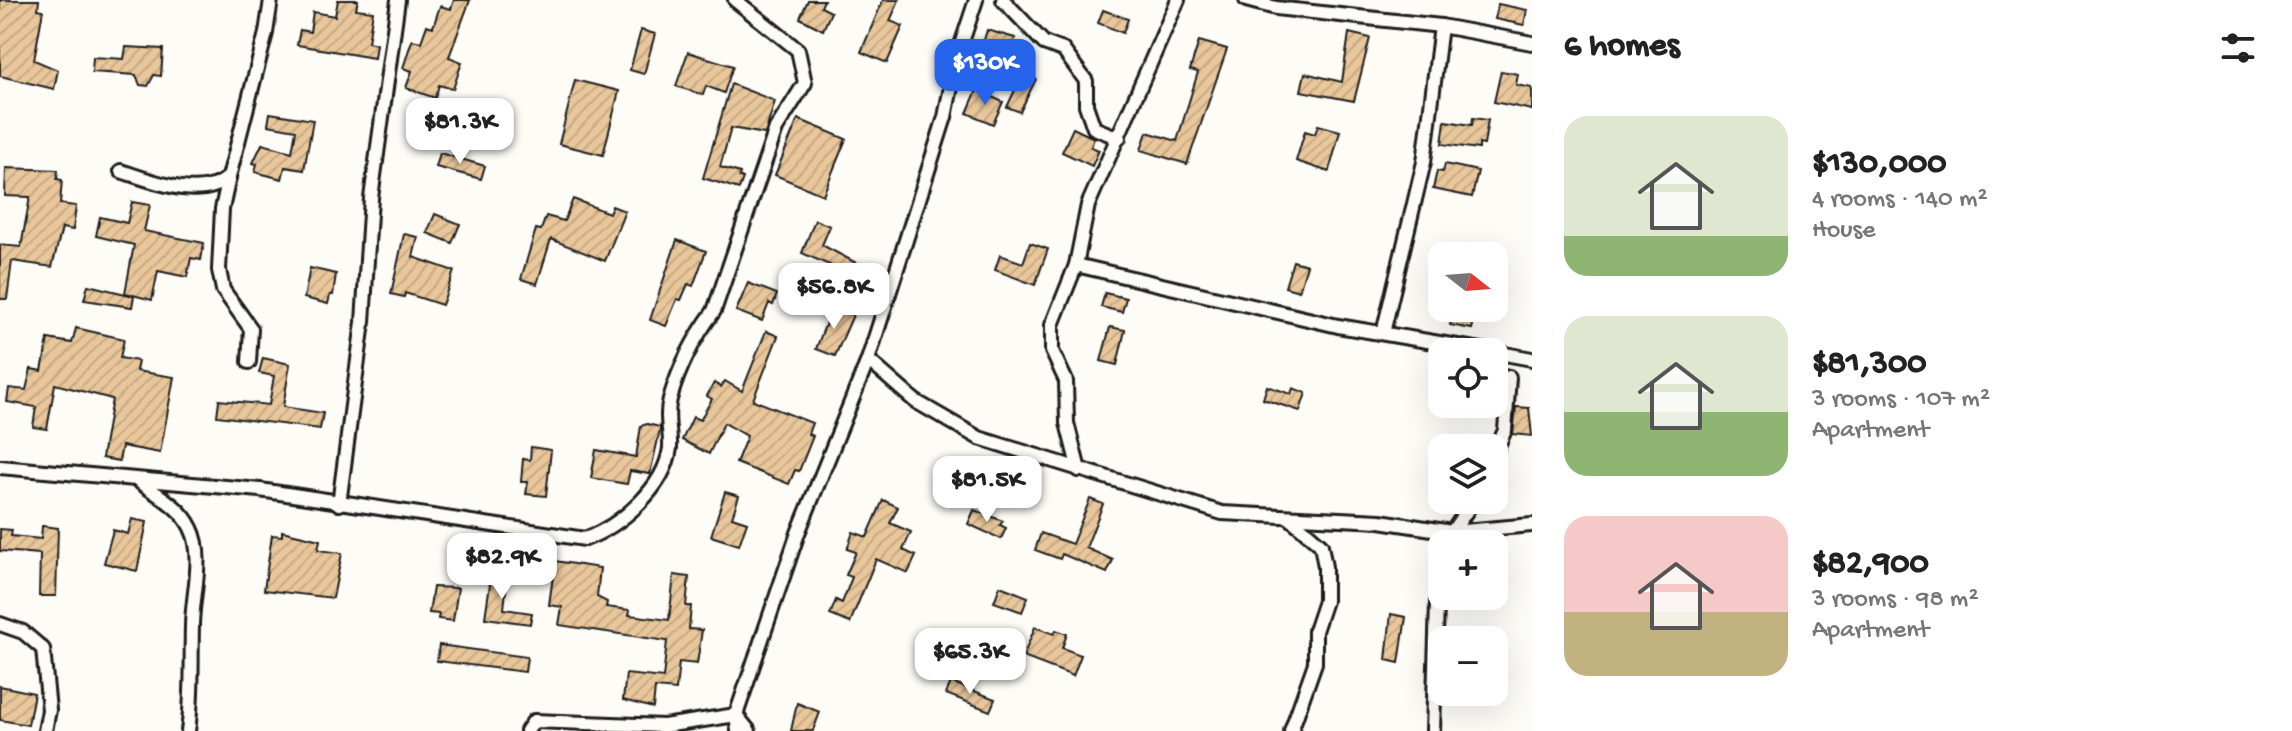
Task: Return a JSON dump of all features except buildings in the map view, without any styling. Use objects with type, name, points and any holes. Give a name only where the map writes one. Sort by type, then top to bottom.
[{"type":"street","points":[[249,362],[251,329],[223,290],[219,270],[222,209],[260,59],[271,0]]},
{"type":"street","points":[[339,504],[347,421],[363,322],[371,198],[398,0]]},
{"type":"street","points":[[0,467],[260,490],[585,539],[603,532],[660,481],[670,446],[666,427],[674,387],[695,337],[714,311],[776,129],[805,83],[798,50],[735,0]]},
{"type":"street","points":[[738,731],[736,715],[798,533],[868,360],[945,117],[957,57],[976,0]]},
{"type":"street","points":[[1003,0],[1044,43],[1063,50],[1086,81],[1086,105],[1094,128],[1119,138]]},
{"type":"street","points":[[1079,470],[1067,423],[1066,381],[1050,339],[1076,265],[1088,205],[1178,0]]},
{"type":"street","points":[[1246,0],[1276,8],[1441,26],[1532,43]]},
{"type":"street","points":[[1383,333],[1424,162],[1441,26]]},
{"type":"street","points":[[121,171],[160,184],[194,189],[218,187],[229,177]]},
{"type":"street","points":[[1076,265],[1338,326],[1428,341]]},
{"type":"street","points":[[1508,355],[1532,359]]},
{"type":"street","points":[[868,360],[915,401],[979,438],[1079,470],[1222,513],[1380,521],[1428,533]]},
{"type":"street","points":[[1503,434],[1509,377]]},
{"type":"street","points":[[138,481],[180,511],[193,530],[197,561],[188,731]]},
{"type":"street","points":[[1290,518],[1321,545],[1325,567],[1325,601],[1315,631],[1315,663],[1291,731]]},
{"type":"street","points":[[1500,530],[1532,525]]},
{"type":"street","points":[[1433,731],[1437,610]]},
{"type":"street","points":[[0,624],[23,632],[43,649],[49,710],[45,731]]},
{"type":"street","points":[[527,731],[534,721],[664,726],[736,715]]},
{"type":"street","points":[[736,715],[749,731]]}]
